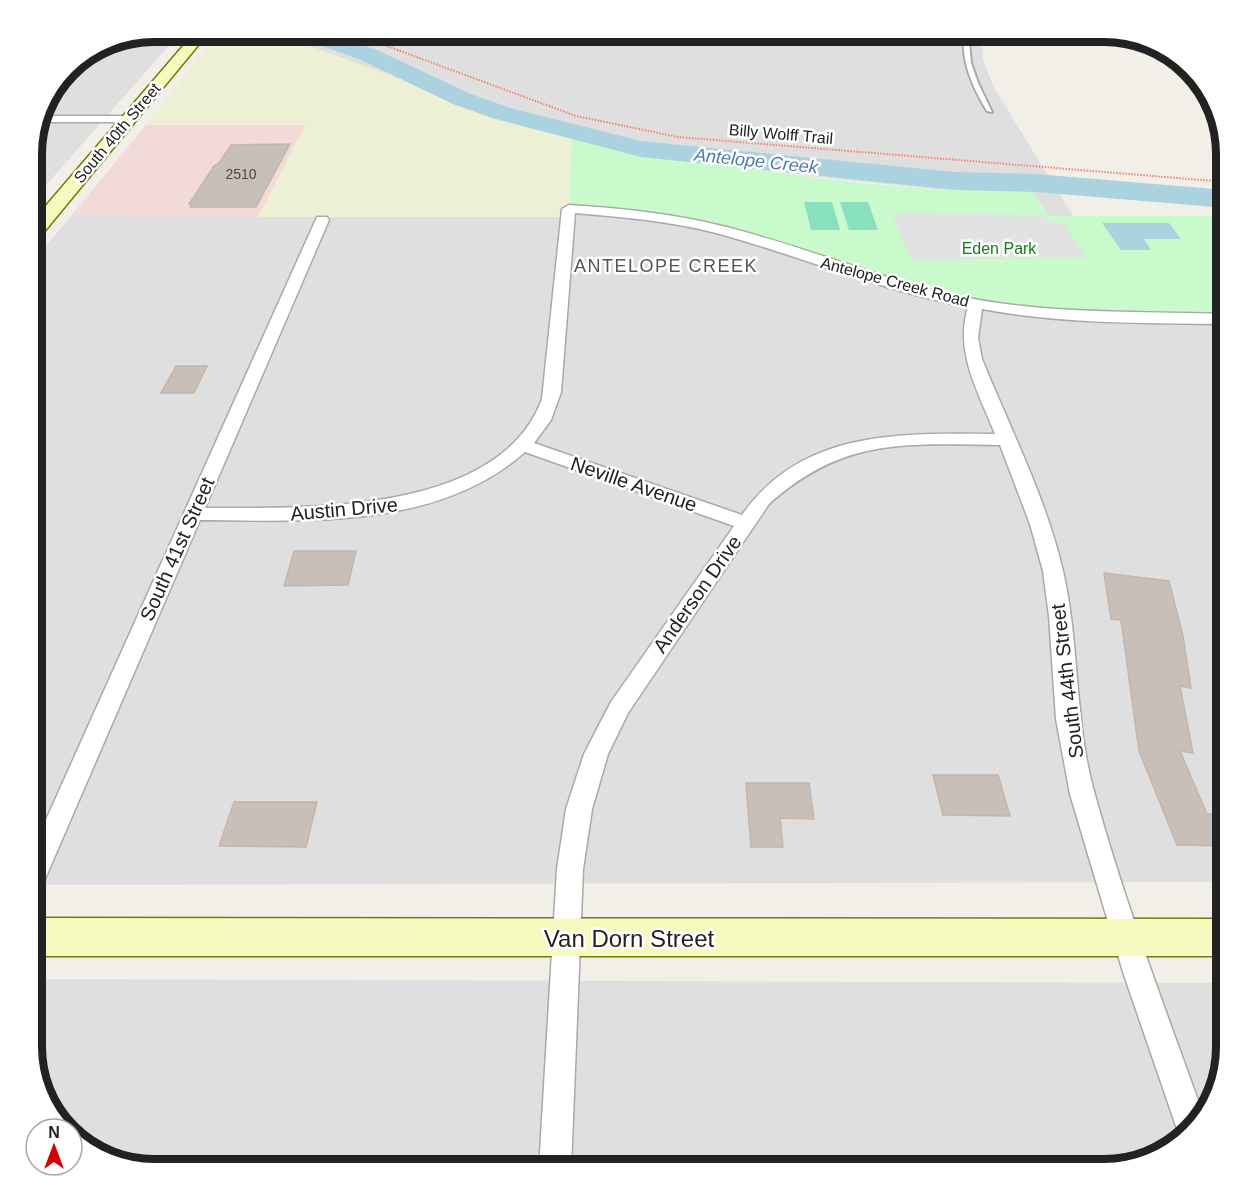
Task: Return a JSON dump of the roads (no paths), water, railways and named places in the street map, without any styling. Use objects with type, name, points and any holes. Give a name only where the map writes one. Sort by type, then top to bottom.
[{"type":"main road","name":"South 40th Street","points":[[42,222],[194,42]]},
{"type":"main road","name":"Van Dorn Street","points":[[42,937],[1216,938]]},
{"type":"street","points":[[48,119],[129,119]]},
{"type":"street","name":"Antelope Creek Road","points":[[569,209],[642,215],[716,229],[852,273],[976,304],[1094,318],[1216,319]]},
{"type":"street","name":"Austin Drive","points":[[193,514],[331,514],[406,504],[442,493],[474,479],[522,445],[544,417],[552,398],[569,209]]},
{"type":"street","name":"South 41st Street","points":[[42,856],[322,220]]},
{"type":"street","name":"South 44th Street","points":[[976,304],[969,326],[969,342],[1040,524],[1053,571],[1060,616],[1068,719],[1082,794],[1189,1120]]},
{"type":"street","name":"Anderson Drive","points":[[556,1159],[570,869],[579,809],[596,754],[619,708],[746,523],[777,484],[800,468],[843,450],[902,441],[1007,441]]},
{"type":"street","name":"Neville Avenue","points":[[522,445],[746,523]]},
{"type":"lane","points":[[966,42],[965,53],[969,67],[990,111]]},
{"type":"water","points":[[1102,223],[1169,223],[1181,239],[1144,239],[1151,250],[1121,250]]},
{"type":"waterway","name":"Antelope Creek","points":[[333,42],[369,55],[462,99],[501,113],[641,149],[955,181],[1036,183],[1216,198]]},
{"type":"district","name":"ANTELOPE CREEK","points":[[666,266]]},
{"type":"park label","name":"Eden Park","points":[[999,248]]}]
